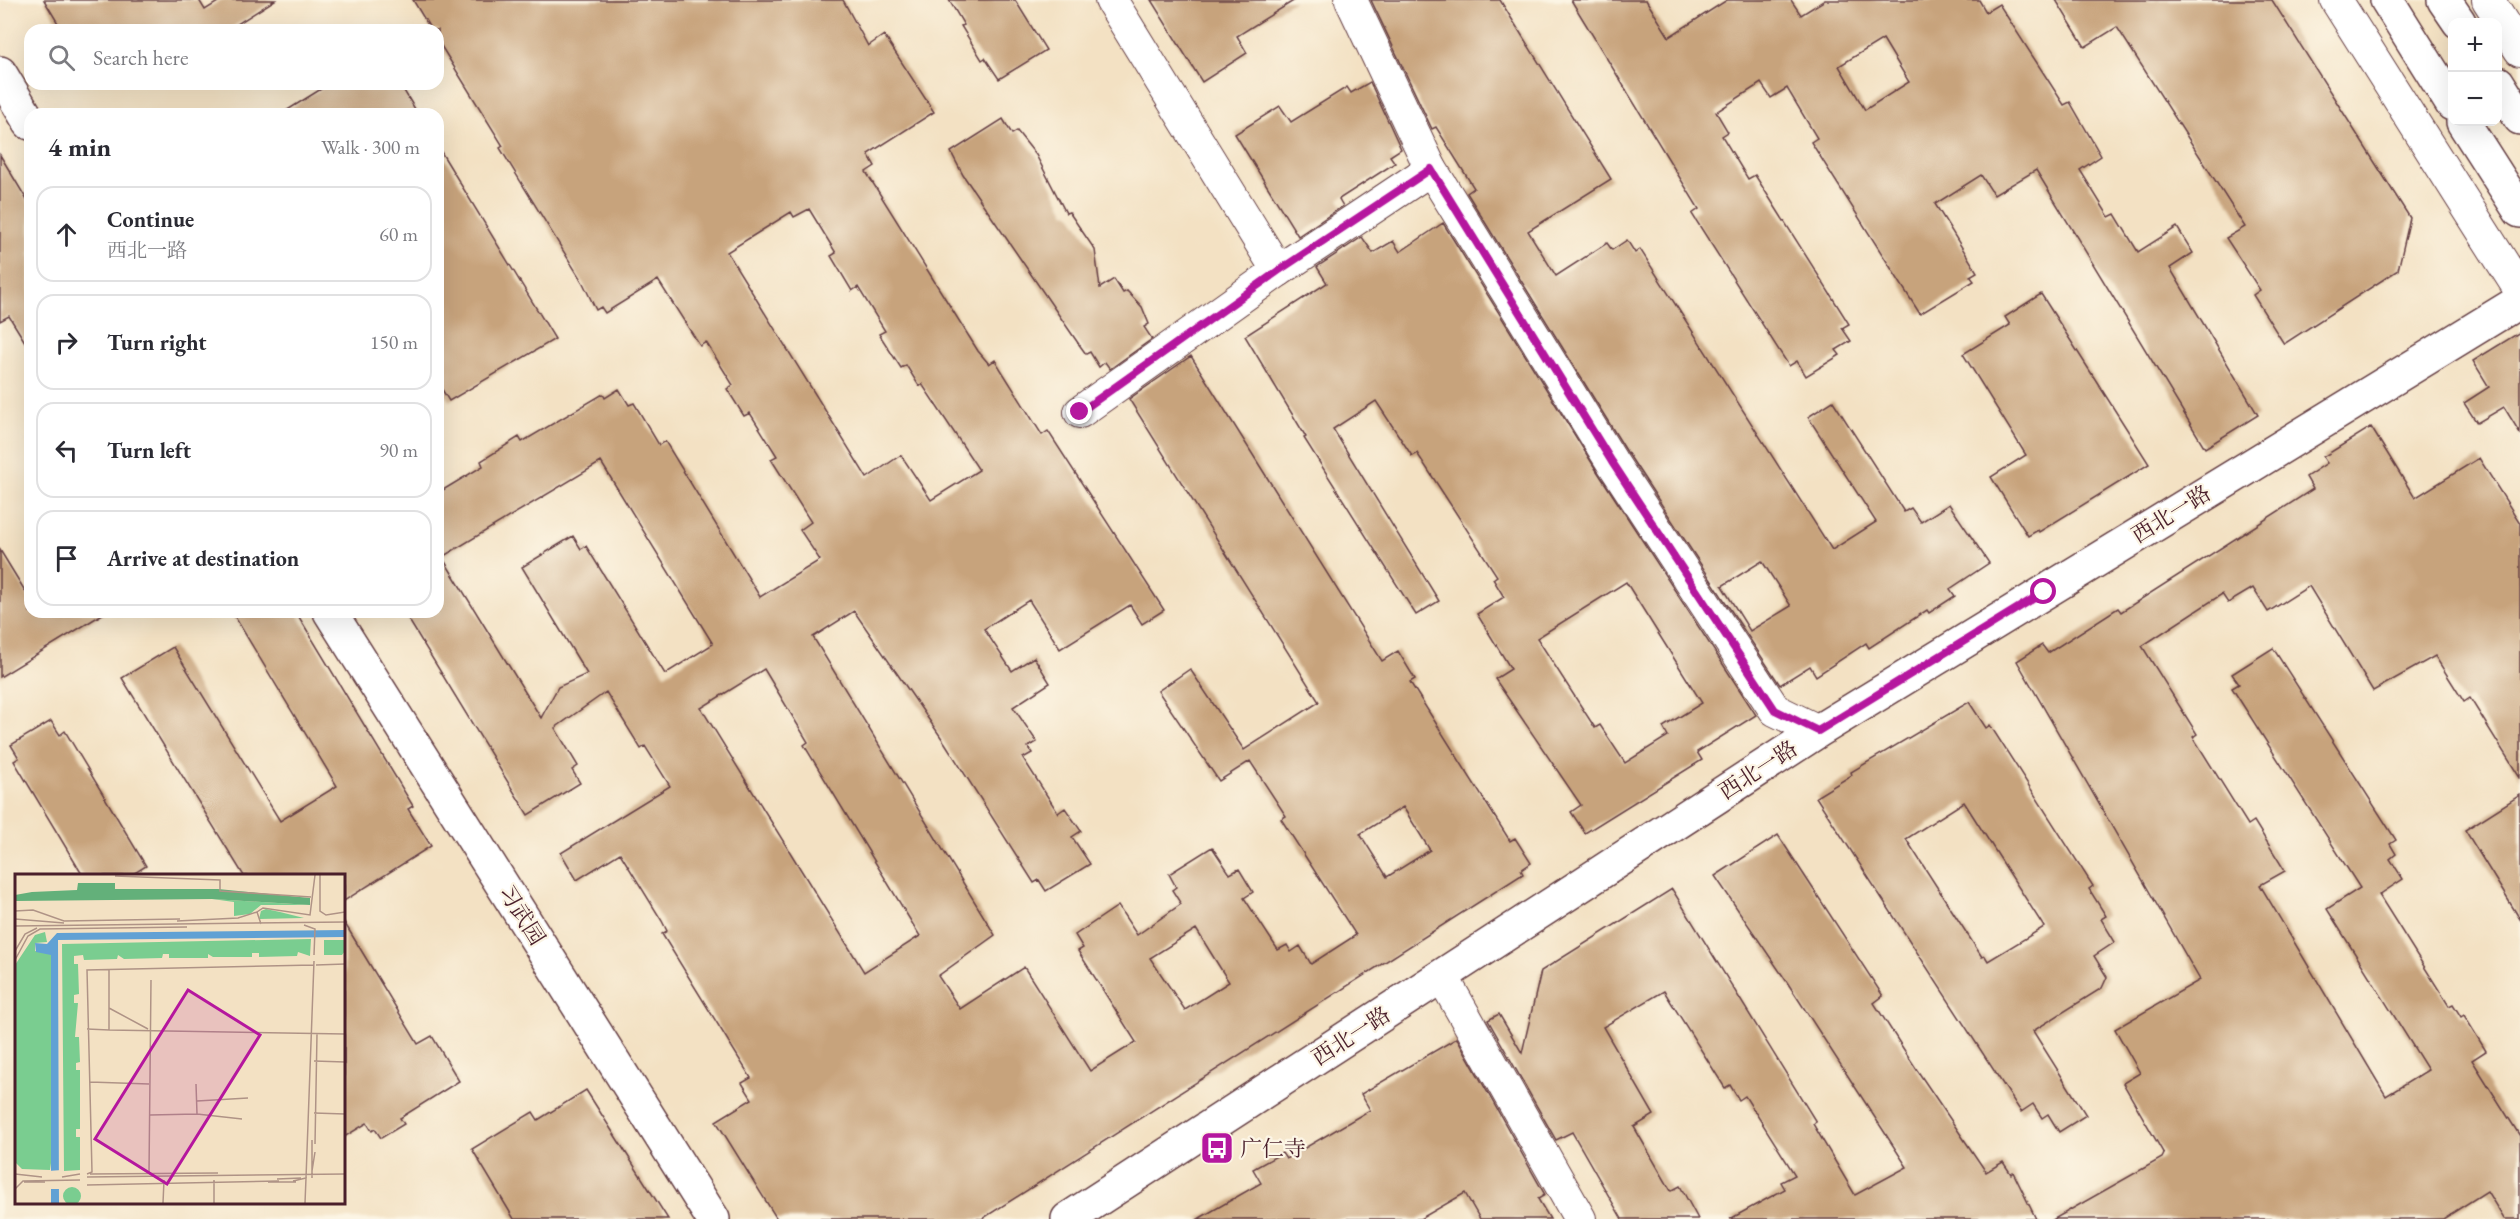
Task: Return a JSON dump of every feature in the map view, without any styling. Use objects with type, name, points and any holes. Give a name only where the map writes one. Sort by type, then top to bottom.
[{"type":"street","points":[[1111,0],[1278,271]]},
{"type":"street","points":[[1351,0],[1431,169],[1612,462],[1775,710],[1818,731]]},
{"type":"street","points":[[2336,0],[2520,290]]},
{"type":"street","points":[[2387,0],[2448,98]]},
{"type":"street","points":[[2444,0],[2456,18]]},
{"type":"street","points":[[2488,0],[2514,51]]},
{"type":"street","points":[[0,73],[24,113]]},
{"type":"street","points":[[2502,89],[2520,118]]},
{"type":"street","points":[[2466,126],[2520,211]]},
{"type":"street","points":[[1080,412],[1278,271],[1431,169]]},
{"type":"street","name":"西北一路","points":[[1068,1219],[1818,731],[2520,301]]},
{"type":"street","name":"习武园","points":[[334,618],[713,1219]]},
{"type":"street","points":[[1442,976],[1581,1219]]},
{"type":"building","points":[[44,0],[199,0],[205,10],[221,0],[275,0],[237,24],[58,24]]},
{"type":"building","points":[[413,0],[843,0],[868,46],[884,35],[934,112],[868,154],[875,166],[866,172],[978,351],[989,364],[995,360],[1042,435],[1048,431],[1164,610],[1142,624],[1130,605],[1060,649],[1029,600],[984,629],[1012,671],[1034,657],[1050,683],[1013,707],[1037,742],[1028,747],[1032,753],[1023,758],[1058,813],[1065,808],[1081,831],[1072,837],[1090,864],[1046,891],[1039,880],[1034,883],[945,743],[854,611],[813,637],[995,935],[938,976],[960,1009],[1024,967],[1090,1071],[1136,1042],[1078,951],[1083,948],[1075,935],[1118,906],[1137,935],[1181,904],[1172,890],[1176,887],[1169,874],[1212,847],[1230,874],[1239,869],[1253,892],[1244,898],[1278,950],[1287,945],[1291,952],[1300,946],[1311,964],[1356,935],[1281,819],[1286,816],[1250,761],[1219,781],[1158,691],[1190,669],[1244,750],[1319,702],[1129,399],[1191,356],[1382,661],[1398,651],[1415,679],[1410,682],[1510,841],[1515,838],[1531,863],[1521,870],[1523,874],[982,1219],[777,1219],[716,1121],[752,1099],[742,1083],[751,1078],[662,934],[667,931],[662,921],[620,853],[577,880],[561,853],[670,786],[645,746],[641,749],[606,692],[555,728],[578,766],[572,770],[580,783],[528,815],[408,618],[444,618],[444,560],[541,718],[558,687],[587,674],[522,567],[573,536],[581,549],[586,546],[665,674],[713,644],[601,462],[444,556],[444,489],[483,466],[481,461],[519,437],[522,442],[603,394],[605,398],[619,389],[629,405],[634,403],[659,445],[665,441],[760,597],[820,560],[800,530],[811,522],[771,459],[777,456],[750,413],[744,416],[727,389],[733,385],[706,342],[700,346],[658,280],[605,313],[601,307],[596,310],[583,283],[500,148],[503,146],[444,51],[444,24],[427,24]],"holes":[[[809,209],[836,253],[831,256],[852,291],[858,287],[885,331],[879,334],[901,368],[906,365],[919,386],[922,384],[979,470],[931,500],[901,455],[867,478],[727,252],[791,212],[794,217]],[[764,669],[808,742],[804,745],[920,936],[864,972],[701,708]],[[1403,807],[1430,850],[1387,877],[1360,834]],[[1196,929],[1229,982],[1185,1010],[1150,958]]]},
{"type":"building","points":[[949,0],[1015,0],[1046,50],[999,79],[985,58],[982,60],[961,26],[964,25]]},
{"type":"building","points":[[1151,0],[1295,0],[1237,36],[1247,53],[1202,82]]},
{"type":"building","points":[[1371,0],[1500,0],[1611,179],[1528,231],[1556,276],[1607,243],[1612,250],[1627,240],[1635,253],[1640,249],[1832,550],[1876,522],[1808,417],[1833,401],[1904,512],[1911,508],[1921,522],[1949,504],[1989,563],[1950,589],[1955,596],[1929,613],[1927,610],[1869,648],[1866,643],[1816,676],[1810,666],[1780,685],[1627,452],[1467,193],[1474,188],[1436,127],[1432,129]],"holes":[[[1762,561],[1791,606],[1750,631],[1722,586]]]},
{"type":"building","points":[[1571,0],[1646,0],[1669,37],[1727,0],[1791,0],[1801,15],[1825,0],[1979,0],[1986,12],[1999,4],[2064,105],[2070,102],[2101,156],[2080,170],[2109,217],[2115,214],[2138,252],[2177,227],[2193,253],[2170,268],[2258,415],[2205,448],[2036,170],[1994,195],[1981,175],[1935,204],[1977,272],[1970,276],[1974,281],[1920,314],[1811,142],[1817,138],[1787,88],[1771,98],[1761,83],[1716,112],[1728,132],[1722,136],[1748,179],[1755,175],[1849,324],[1842,328],[1851,341],[1836,350],[1840,355],[1806,376],[1797,361],[1789,366],[1692,214],[1699,209]],"holes":[[[1883,39],[1909,82],[1865,110],[1839,66]]]},
{"type":"building","points":[[2056,0],[2272,0],[2410,218],[2398,270],[2284,344],[2253,295],[2260,290],[2226,238],[2245,227],[2117,27],[2085,47]]},
{"type":"building","points":[[1370,82],[1401,149],[1390,156],[1395,163],[1339,199],[1343,206],[1298,236],[1235,134],[1280,106],[1291,122],[1347,87],[1351,93]]},
{"type":"building","points":[[319,90],[404,90],[414,108],[291,108]]},
{"type":"building","points":[[1003,119],[1012,134],[1017,131],[1036,155],[1066,213],[1069,212],[1095,250],[1100,288],[1114,279],[1123,293],[1127,291],[1142,307],[1149,324],[1144,327],[1152,339],[1110,369],[1105,362],[1099,367],[1090,352],[1086,354],[963,175],[951,152]]},
{"type":"building","points":[[0,155],[24,195],[24,340],[9,316],[0,321]]},
{"type":"building","points":[[444,157],[555,339],[449,401],[444,393]]},
{"type":"building","points":[[1443,223],[1597,471],[1756,715],[1697,752],[1702,760],[1585,833],[1571,812],[1581,805],[1495,679],[1511,669],[1477,614],[1504,597],[1493,579],[1497,576],[1417,453],[1412,456],[1376,401],[1333,429],[1439,601],[1416,615],[1304,438],[1306,437],[1245,336],[1327,283],[1317,267],[1362,237],[1373,253],[1393,241],[1400,252]],"holes":[[[1626,582],[1702,703],[1663,727],[1668,736],[1625,763],[1600,725],[1595,728],[1537,638]]]},
{"type":"building","points":[[2041,294],[2149,464],[2039,532],[2038,530],[2028,536],[1991,477],[2026,455],[1963,354],[2010,325],[2005,317]]},
{"type":"building","points":[[2520,332],[2520,433],[2504,407],[2477,423],[2464,403],[2489,387],[2473,361]]},
{"type":"building","points":[[2371,427],[2415,498],[2479,458],[2520,523],[2520,778],[2470,698],[2464,702],[2435,656],[2373,691],[2309,586],[2268,612],[2253,588],[2228,603],[2222,594],[2142,646],[2197,734],[2193,737],[2248,825],[2254,821],[2285,871],[2260,885],[2386,1096],[2428,1070],[2327,909],[2360,888],[2232,688],[2239,684],[2232,674],[2273,648],[2396,840],[2390,844],[2396,854],[2390,859],[2403,879],[2379,895],[2449,1006],[2453,1004],[2461,1017],[2464,1015],[2486,1051],[2472,1060],[2520,1136],[2520,1219],[2504,1219],[2487,1191],[2443,1219],[2054,1219],[2162,1158],[2164,1154],[2123,1083],[2140,1073],[2115,1029],[2200,980],[2017,661],[2042,645],[2048,653],[2118,608],[2121,612],[2313,489],[2306,477],[2327,463],[2323,457]]},
{"type":"building","points":[[0,550],[24,589],[24,618],[96,618],[0,677]]},
{"type":"building","points":[[236,618],[300,618],[413,806],[408,809],[431,846],[345,900],[345,874],[243,874],[122,678],[173,647],[280,821],[337,786]]},
{"type":"building","points":[[1969,702],[1986,728],[1990,725],[2093,886],[2089,889],[2106,916],[2101,919],[2115,942],[2094,956],[2107,977],[2102,988],[2033,1031],[2086,1115],[2059,1132],[2048,1114],[2042,1118],[2033,1104],[2021,1112],[1816,797],[1852,775],[1851,772]],"holes":[[[1964,802],[2044,927],[1988,961],[1985,956],[1982,957],[1906,839]]]},
{"type":"building","points":[[51,721],[60,735],[65,731],[146,866],[133,874],[82,874],[14,761],[19,758],[11,745]]},
{"type":"building","points":[[2520,795],[2520,919],[2465,830]]},
{"type":"building","points":[[1778,835],[1883,996],[1874,1003],[1917,1070],[1986,1172],[2003,1162],[2011,1174],[2013,1172],[2036,1219],[1730,1219],[1785,1189],[1781,1182],[1795,1175],[1745,1096],[1739,1100],[1730,1085],[1725,1088],[1664,991],[1603,1027],[1654,1115],[1634,1127],[1671,1191],[1680,1186],[1698,1219],[1622,1219],[1572,1132],[1556,1140],[1488,1020],[1499,1014],[1522,1053],[1541,971],[1672,889],[1816,1122],[1813,1124],[1855,1195],[1907,1167],[1715,876]]},
{"type":"building","points":[[345,924],[418,1044],[432,1036],[459,1081],[400,1118],[404,1124],[381,1138],[375,1129],[372,1131],[367,1123],[345,1136]]},
{"type":"building","points":[[1457,1038],[1545,1195],[1538,1199],[1550,1219],[1480,1219],[1465,1193],[1420,1219],[1198,1219],[1261,1183],[1253,1169],[1282,1153],[1286,1159],[1370,1110],[1361,1094]]},
{"type":"building","points":[[586,1090],[668,1219],[514,1219],[472,1149],[533,1112],[538,1120]]},
{"type":"place","name":"广仁寺","points":[[1217,1148]]},
{"type":"route","points":[[1080,412],[1278,271],[1431,169],[1612,462],[1775,710],[1818,731],[2044,592]]}]
